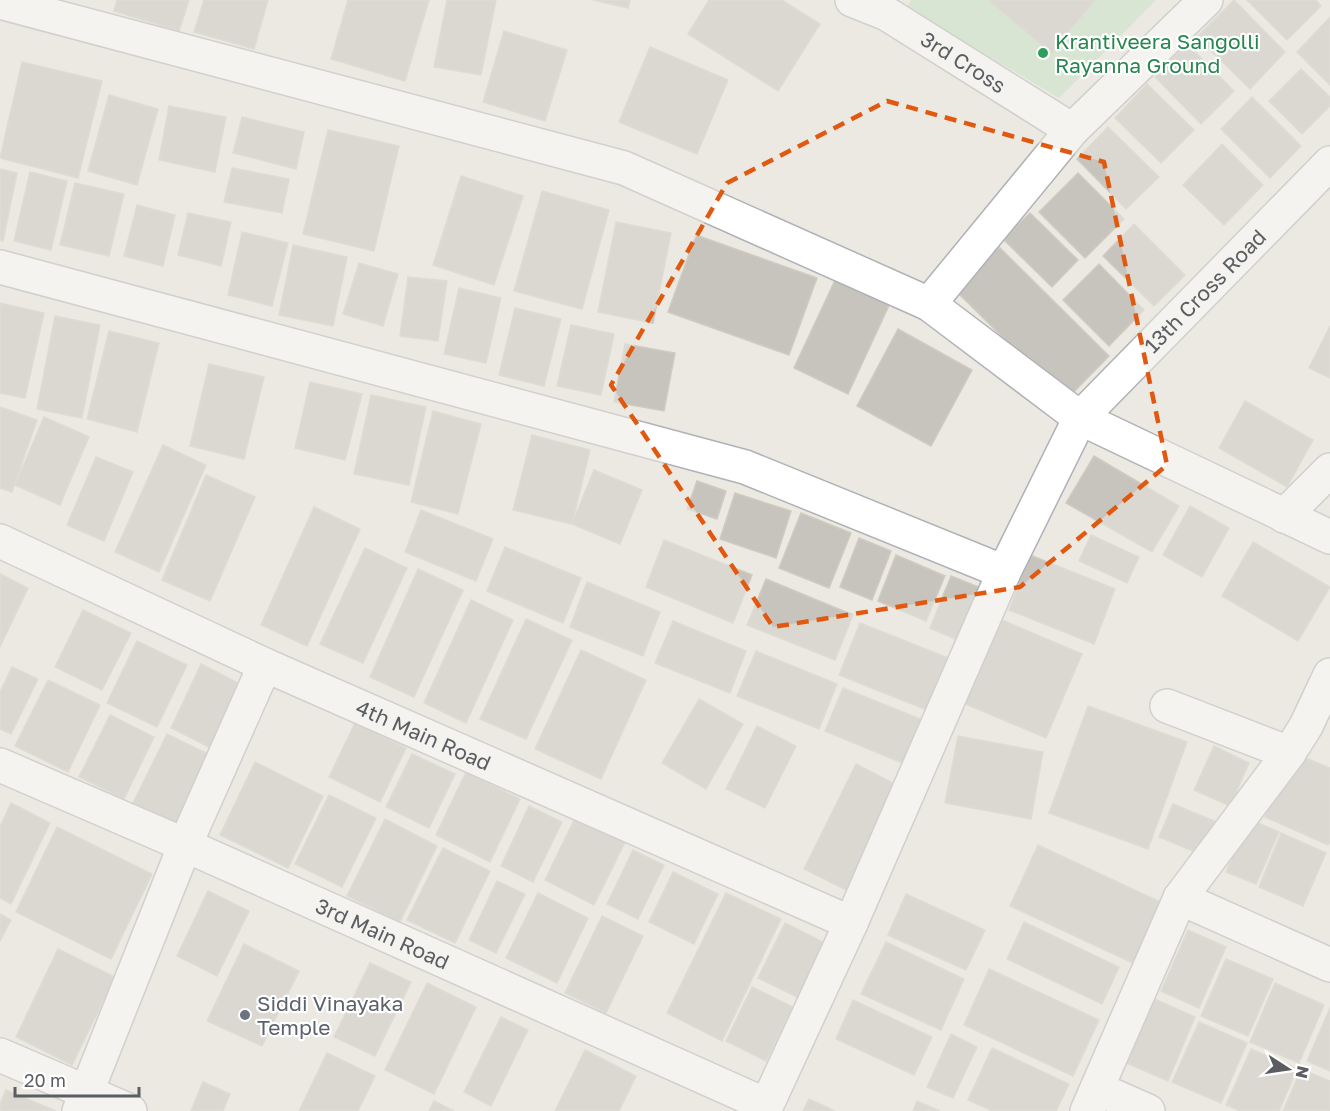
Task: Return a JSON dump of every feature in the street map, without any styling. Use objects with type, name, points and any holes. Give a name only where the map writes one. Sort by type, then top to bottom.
[{"type":"street","name":"3rd Cross","points":[[852,0],[887,14],[1072,130]]},
{"type":"street","points":[[929,304],[1072,130],[1206,0]]},
{"type":"street","points":[[0,2],[624,168],[929,304],[1080,418],[1330,537]]},
{"type":"street","name":"13th Cross Road","points":[[765,1108],[851,923],[1004,572],[1080,418],[1330,163]]},
{"type":"street","points":[[0,267],[745,467],[1004,572]]},
{"type":"street","points":[[1284,516],[1330,470]]},
{"type":"street","name":"4th Main Road","points":[[0,541],[265,665],[851,923]]},
{"type":"street","points":[[83,1102],[185,845],[265,665]]},
{"type":"street","points":[[1148,1111],[1093,1100],[1180,898],[1289,753],[1318,731],[1330,675]]},
{"type":"street","points":[[1167,706],[1289,753]]},
{"type":"street","name":"3rd Main Road","points":[[0,765],[185,845],[765,1108]]},
{"type":"street","points":[[1180,898],[1330,964]]},
{"type":"street","points":[[0,1054],[83,1102],[130,1111]]},
{"type":"highlighted area","points":[[887,101],[1104,162],[1167,465],[1020,587],[773,627],[611,385],[727,183]]},
{"type":"green space","name":"Krantiveera Sangolli Rayanna Ground","points":[[911,0],[1156,0],[1059,98],[907,8]]},
{"type":"building","points":[[117,0],[189,0],[179,31],[114,11]]},
{"type":"building","points":[[204,0],[268,0],[254,49],[194,32]]},
{"type":"building","points":[[348,0],[429,0],[405,81],[331,59]]},
{"type":"building","points":[[447,0],[496,0],[481,75],[434,67]]},
{"type":"building","points":[[593,0],[630,0],[628,8]]},
{"type":"building","points":[[709,0],[782,0],[820,24],[778,91],[688,34]]},
{"type":"building","points":[[988,0],[1095,0],[1051,53]]},
{"type":"building","points":[[1234,0],[1285,52],[1250,89],[1197,37]]},
{"type":"building","points":[[1247,0],[1316,0],[1321,6],[1287,40]]},
{"type":"building","points":[[1330,17],[1330,85],[1297,52]]},
{"type":"building","points":[[504,31],[567,50],[545,121],[483,102]]},
{"type":"building","points":[[1187,44],[1234,91],[1201,124],[1155,77]]},
{"type":"building","points":[[650,47],[728,80],[697,154],[619,122]]},
{"type":"building","points":[[22,62],[102,81],[78,178],[0,158]]},
{"type":"building","points":[[1301,69],[1330,97],[1330,106],[1302,134],[1269,101]]},
{"type":"building","points":[[1147,84],[1194,130],[1161,163],[1115,118]]},
{"type":"building","points":[[109,95],[158,109],[137,185],[88,171]]},
{"type":"building","points":[[1252,97],[1301,146],[1270,178],[1221,129]]},
{"type":"building","points":[[169,106],[226,117],[215,172],[159,160]]},
{"type":"building","points":[[242,117],[304,132],[296,169],[233,153]]},
{"type":"building","points":[[1108,127],[1159,177],[1126,209],[1077,159]]},
{"type":"building","points":[[328,130],[399,146],[374,251],[303,234]]},
{"type":"building","points":[[1222,144],[1263,185],[1224,225],[1183,185]]},
{"type":"building","points":[[232,168],[289,179],[282,213],[224,202]]},
{"type":"building","points":[[0,169],[17,173],[3,241],[0,240]]},
{"type":"building","points":[[30,172],[67,181],[51,250],[14,241]]},
{"type":"building","points":[[1078,173],[1124,219],[1085,258],[1039,212]]},
{"type":"building","points":[[461,176],[523,196],[494,285],[433,265]]},
{"type":"building","points":[[75,183],[124,194],[109,256],[60,245]]},
{"type":"building","points":[[542,191],[609,210],[582,309],[514,291]]},
{"type":"building","points":[[137,205],[175,215],[163,266],[124,256]]},
{"type":"building","points":[[188,213],[231,222],[221,266],[178,255]]},
{"type":"building","points":[[1030,213],[1078,260],[1052,287],[1003,239]]},
{"type":"building","points":[[616,222],[671,233],[653,323],[598,312]]},
{"type":"building","points":[[1134,224],[1185,275],[1154,306],[1103,256]]},
{"type":"building","points":[[242,232],[288,243],[272,306],[228,295]]},
{"type":"building","points":[[696,235],[817,278],[789,355],[668,312]]},
{"type":"building","points":[[293,245],[347,257],[333,326],[279,315]]},
{"type":"building","points":[[999,247],[1109,356],[1066,400],[956,291]]},
{"type":"building","points":[[359,263],[398,274],[383,326],[343,314]]},
{"type":"building","points":[[1099,264],[1144,310],[1109,346],[1063,300]]},
{"type":"building","points":[[837,276],[891,301],[848,394],[794,368]]},
{"type":"building","points":[[408,277],[447,281],[438,341],[400,336]]},
{"type":"building","points":[[459,288],[501,298],[486,363],[444,354]]},
{"type":"building","points":[[0,303],[44,313],[25,398],[0,393]]},
{"type":"building","points":[[515,308],[561,319],[544,386],[499,375]]},
{"type":"building","points":[[55,316],[100,325],[82,418],[37,409]]},
{"type":"building","points":[[571,325],[614,334],[601,395],[557,386]]},
{"type":"building","points":[[1330,326],[1330,378],[1309,368]]},
{"type":"building","points":[[898,329],[972,370],[931,446],[857,406]]},
{"type":"building","points":[[109,331],[159,343],[137,432],[87,419]]},
{"type":"building","points":[[625,344],[675,353],[664,411],[614,402]]},
{"type":"building","points":[[209,364],[264,377],[244,459],[190,446]]},
{"type":"building","points":[[310,382],[362,394],[345,460],[295,448]]},
{"type":"building","points":[[371,395],[426,407],[409,485],[354,474]]},
{"type":"building","points":[[1245,401],[1313,440],[1287,487],[1219,448]]},
{"type":"building","points":[[0,407],[37,420],[12,492],[0,488]]},
{"type":"building","points":[[433,411],[481,424],[458,514],[411,502]]},
{"type":"building","points":[[44,417],[89,437],[60,505],[15,485]]},
{"type":"building","points":[[532,435],[590,450],[572,524],[513,510]]},
{"type":"building","points":[[163,445],[206,465],[159,572],[115,552]]},
{"type":"building","points":[[1094,456],[1179,506],[1152,552],[1066,503]]},
{"type":"building","points":[[96,457],[133,472],[104,541],[67,525]]},
{"type":"building","points":[[594,470],[642,490],[620,544],[572,524]]},
{"type":"building","points":[[206,475],[255,497],[210,601],[162,580]]},
{"type":"building","points":[[697,481],[726,491],[717,519],[687,509]]},
{"type":"building","points":[[735,493],[791,511],[776,558],[720,539]]},
{"type":"building","points":[[1190,506],[1229,528],[1202,577],[1163,555]]},
{"type":"building","points":[[314,507],[360,529],[307,646],[261,625]]},
{"type":"building","points":[[421,510],[493,539],[476,581],[405,552]]},
{"type":"building","points":[[801,513],[851,533],[829,588],[779,568]]},
{"type":"building","points":[[1091,535],[1139,557],[1127,583],[1079,561]]},
{"type":"building","points":[[859,538],[891,551],[872,600],[840,587]]},
{"type":"building","points":[[664,540],[752,575],[733,623],[646,587]]},
{"type":"building","points":[[1253,542],[1330,587],[1298,641],[1222,596]]},
{"type":"building","points":[[505,547],[581,578],[563,623],[487,591]]},
{"type":"building","points":[[365,548],[407,568],[363,663],[320,644]]},
{"type":"building","points":[[896,555],[945,576],[926,621],[878,601]]},
{"type":"building","points":[[1030,555],[1115,589],[1094,644],[1009,610]]},
{"type":"building","points":[[418,569],[463,590],[414,697],[370,677]]},
{"type":"building","points":[[0,574],[28,588],[0,647]]},
{"type":"building","points":[[951,576],[981,588],[960,641],[930,628]]},
{"type":"building","points":[[766,579],[853,615],[835,660],[747,625]]},
{"type":"building","points":[[587,582],[660,612],[643,656],[570,627]]},
{"type":"building","points":[[471,600],[513,620],[466,723],[424,703]]},
{"type":"building","points":[[83,610],[131,633],[102,690],[55,667]]},
{"type":"building","points":[[997,618],[1082,654],[1046,738],[961,702]]},
{"type":"building","points":[[526,619],[572,640],[526,739],[480,719]]},
{"type":"building","points":[[673,621],[746,651],[730,693],[655,663]]},
{"type":"building","points":[[860,623],[948,658],[927,710],[839,675]]},
{"type":"building","points":[[137,641],[187,665],[157,727],[107,703]]},
{"type":"building","points":[[581,650],[646,680],[601,779],[535,749]]},
{"type":"building","points":[[756,651],[837,684],[819,729],[737,696]]},
{"type":"building","points":[[201,664],[244,686],[213,749],[171,728]]},
{"type":"building","points":[[12,667],[38,679],[11,734],[0,729],[0,692]]},
{"type":"building","points":[[48,680],[100,705],[68,772],[15,746]]},
{"type":"building","points":[[843,688],[925,721],[907,765],[825,731]]},
{"type":"building","points":[[699,699],[743,724],[706,789],[662,763]]},
{"type":"building","points":[[1088,706],[1187,742],[1148,849],[1049,813]]},
{"type":"building","points":[[110,715],[154,737],[124,799],[79,777]]},
{"type":"building","points":[[355,723],[406,748],[380,802],[329,777]]},
{"type":"building","points":[[757,726],[796,746],[765,808],[726,789]]},
{"type":"building","points":[[167,734],[212,756],[178,825],[133,803]]},
{"type":"building","points":[[958,736],[1043,752],[1031,819],[945,803]]},
{"type":"building","points":[[1214,746],[1249,763],[1230,806],[1194,790]]},
{"type":"building","points":[[1294,753],[1330,768],[1330,841],[1328,845],[1265,817]]},
{"type":"building","points":[[412,754],[455,774],[429,828],[386,807]]},
{"type":"building","points":[[255,762],[323,796],[288,868],[220,835]]},
{"type":"building","points":[[856,764],[901,787],[850,892],[804,869]]},
{"type":"building","points":[[466,772],[520,799],[490,862],[436,835]]},
{"type":"building","points":[[329,795],[376,818],[342,887],[295,864]]},
{"type":"building","points":[[11,803],[50,823],[11,904],[0,898],[0,827]]},
{"type":"building","points":[[1173,804],[1224,825],[1210,858],[1159,837]]},
{"type":"building","points":[[529,806],[562,822],[533,882],[501,866]]},
{"type":"building","points":[[576,816],[626,840],[594,905],[545,880]]},
{"type":"building","points":[[385,819],[437,846],[400,922],[347,896]]},
{"type":"building","points":[[1249,819],[1279,832],[1256,884],[1226,872]]},
{"type":"building","points":[[57,827],[152,874],[111,959],[16,912]]},
{"type":"building","points":[[1281,833],[1326,853],[1303,906],[1259,887]]},
{"type":"building","points":[[1038,845],[1165,904],[1137,965],[1010,906]]},
{"type":"building","points":[[443,848],[490,871],[455,943],[407,920]]},
{"type":"building","points":[[633,850],[664,865],[638,919],[607,904]]},
{"type":"building","points":[[673,872],[718,894],[694,944],[649,922]]},
{"type":"building","points":[[497,881],[525,894],[496,953],[469,940]]},
{"type":"building","points":[[208,891],[249,911],[217,976],[177,956]]},
{"type":"building","points":[[538,893],[588,918],[557,983],[506,958]]},
{"type":"building","points":[[726,893],[781,919],[722,1041],[667,1013]]},
{"type":"building","points":[[906,894],[985,930],[966,970],[888,935]]},
{"type":"building","points":[[0,914],[11,920],[0,941]]},
{"type":"building","points":[[602,916],[643,936],[606,1013],[565,993]]},
{"type":"building","points":[[1024,922],[1119,967],[1102,1004],[1007,959]]},
{"type":"building","points":[[785,923],[829,945],[803,1000],[758,978]]},
{"type":"building","points":[[1188,930],[1226,947],[1199,1008],[1161,991]]},
{"type":"building","points":[[886,942],[964,979],[941,1030],[861,994]]},
{"type":"building","points":[[244,944],[299,971],[262,1046],[207,1021]]},
{"type":"building","points":[[58,949],[115,977],[72,1065],[16,1037]]},
{"type":"building","points":[[1226,959],[1273,979],[1248,1036],[1201,1016]]},
{"type":"building","points":[[370,963],[411,982],[375,1056],[334,1037]]},
{"type":"building","points":[[989,969],[1099,1020],[1073,1076],[964,1025]]},
{"type":"building","points":[[427,983],[476,1007],[434,1094],[385,1070]]},
{"type":"building","points":[[1275,983],[1324,1005],[1299,1063],[1250,1042]]},
{"type":"building","points":[[752,987],[793,1007],[766,1061],[726,1041]]},
{"type":"building","points":[[1150,997],[1195,1017],[1168,1081],[1122,1061]]},
{"type":"building","points":[[853,1000],[932,1037],[914,1075],[836,1039]]},
{"type":"building","points":[[1330,1008],[1330,1071],[1307,1061]]},
{"type":"building","points":[[501,1017],[528,1030],[491,1106],[464,1092]]},
{"type":"building","points":[[1199,1022],[1247,1043],[1221,1103],[1172,1082]]},
{"type":"building","points":[[951,1034],[977,1047],[953,1098],[927,1087]]},
{"type":"building","points":[[992,1048],[1069,1084],[1056,1111],[992,1111],[968,1100]]},
{"type":"building","points":[[1251,1049],[1297,1069],[1279,1111],[1240,1111],[1226,1105]]},
{"type":"building","points":[[585,1050],[636,1076],[619,1111],[555,1111]]},
{"type":"building","points":[[327,1053],[375,1076],[358,1111],[299,1111]]},
{"type":"building","points":[[1301,1069],[1330,1081],[1330,1111],[1283,1111]]},
{"type":"building","points":[[203,1082],[230,1094],[223,1111],[191,1111]]},
{"type":"building","points":[[6,1090],[56,1111],[0,1111],[0,1104]]},
{"type":"building","points":[[809,1099],[835,1111],[803,1111]]},
{"type":"building","points":[[434,1101],[454,1111],[429,1111]]},
{"type":"building","points":[[917,1101],[940,1111],[913,1111]]},
{"type":"place","name":"Krantiveera Sangolli Rayanna Ground","points":[[1043,53]]},
{"type":"place","name":"Siddi Vinayaka Temple","points":[[245,1015]]}]
